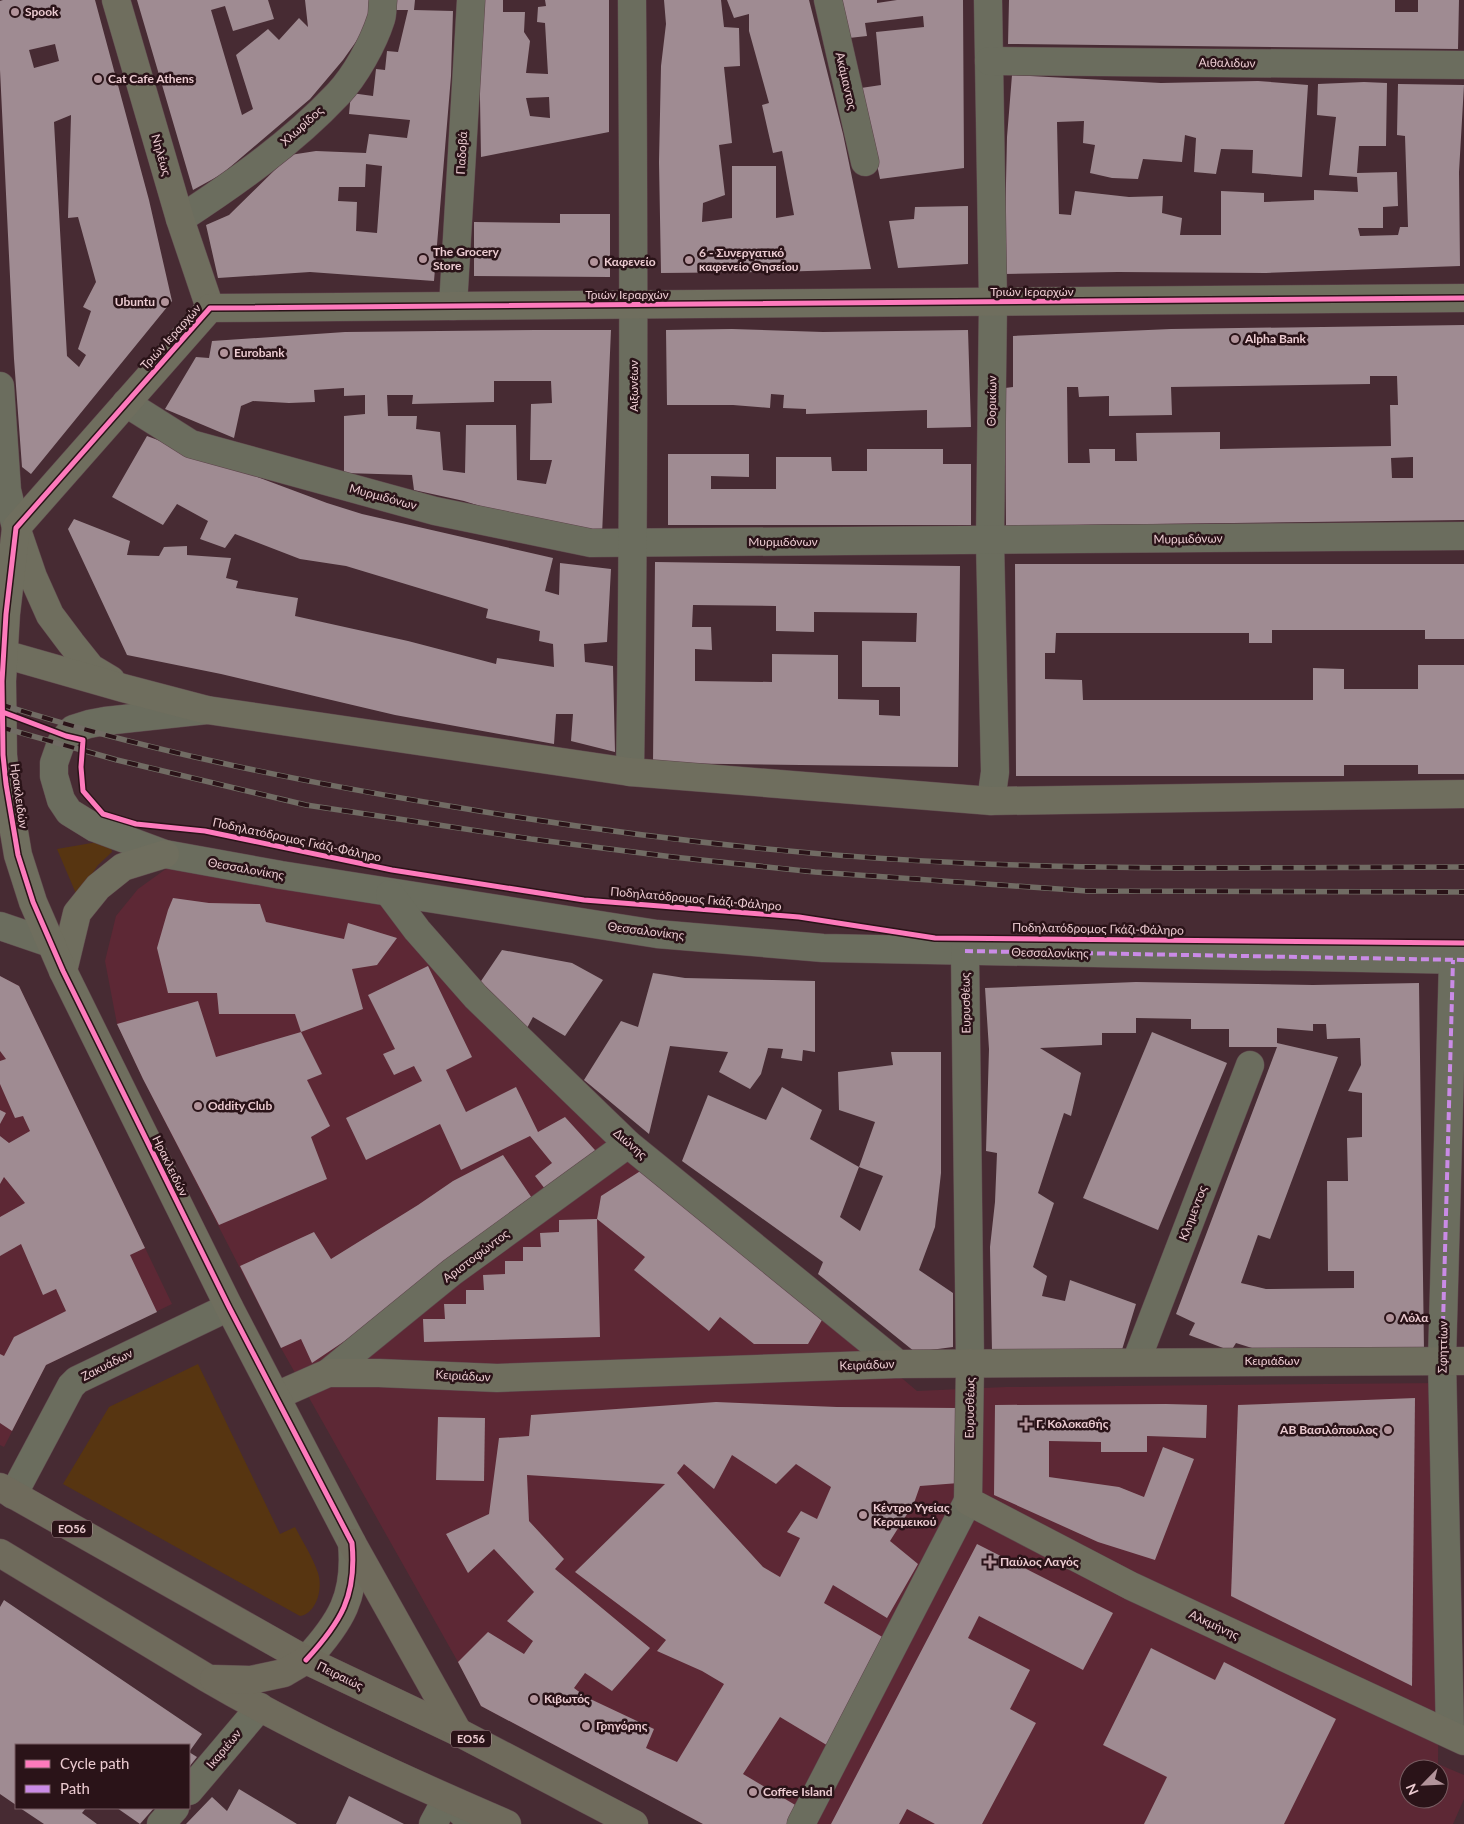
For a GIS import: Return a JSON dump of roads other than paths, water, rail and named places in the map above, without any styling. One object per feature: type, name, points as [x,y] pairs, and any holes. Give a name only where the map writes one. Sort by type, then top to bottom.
[{"type":"main road","name":"Πειραιώς","points":[[6,1491],[306,1660],[458,1732],[634,1824]]},
{"type":"main road","points":[[352,1543],[458,1732]]},
{"type":"main road","points":[[0,1553],[208,1678],[260,1707],[312,1734],[506,1824]]},
{"type":"main road","points":[[208,1678],[251,1680],[284,1673],[306,1660]]},
{"type":"street","name":"Νηλέως","points":[[116,0],[180,219],[210,308]]},
{"type":"street","name":"Χλωρίδος","points":[[180,219],[226,189],[285,142],[339,94],[363,59],[381,18],[383,0]]},
{"type":"street","name":"Παδοβά","points":[[453,306],[471,0]]},
{"type":"street","name":"Αιξωνέων","points":[[630,772],[634,542],[632,0]]},
{"type":"street","name":"Ακάμαντος","points":[[828,0],[865,162]]},
{"type":"street","name":"Θορικίων","points":[[988,0],[993,302],[990,541],[995,772],[991,801]]},
{"type":"street","name":"Αιθαλιδων","points":[[989,61],[1464,65]]},
{"type":"street","name":"Τριών Ιεραρχών","points":[[8,529],[126,404],[210,308],[1464,298]]},
{"type":"street","points":[[0,386],[8,529],[6,614],[2,653]]},
{"type":"street","name":"Μυρμιδόνων","points":[[126,404],[191,444],[388,499],[480,521],[591,543],[1464,536]]},
{"type":"street","points":[[8,529],[50,615],[70,643],[91,668],[124,688]]},
{"type":"street","name":"Θεσσαλονίκης","points":[[2,653],[207,710],[630,772],[991,801],[1464,794]]},
{"type":"street","name":"Ηρακλειδών","points":[[2,653],[3,755],[16,846],[33,902],[63,971],[229,1307],[352,1543],[353,1566],[351,1587],[341,1616],[306,1660]]},
{"type":"street","name":"Θεσσαλονίκης","points":[[207,710],[89,724],[73,730],[61,743],[54,763],[57,789],[61,800],[69,812],[95,828],[165,854],[390,894],[657,934],[823,948],[1458,960]]},
{"type":"street","points":[[63,971],[77,912],[98,887],[123,867],[165,854]]},
{"type":"street","name":"Διώνης","points":[[390,894],[417,930],[476,997],[628,1144],[898,1364]]},
{"type":"street","points":[[0,926],[50,944]]},
{"type":"street","name":"Ευρυσθέως","points":[[801,1824],[968,1501],[970,1363],[965,951]]},
{"type":"street","name":"Σφηττίων","points":[[1457,1737],[1453,1360],[1458,960]]},
{"type":"street","name":"Κλημεντος","points":[[1136,1362],[1250,1065]]},
{"type":"street","name":"Αριστοφώντος","points":[[328,1373],[452,1272],[628,1144]]},
{"type":"street","name":"Ζακυάδων","points":[[6,1491],[71,1386],[77,1380],[229,1307]]},
{"type":"street","name":"Κειριάδων","points":[[276,1396],[328,1373],[379,1372],[497,1378],[898,1364],[1453,1360]]},
{"type":"street","name":"Αλκμήνης","points":[[968,1501],[1131,1586],[1457,1737]]},
{"type":"street","name":"Ικαριέων","points":[[190,1790],[260,1707]]},
{"type":"street","points":[[433,1824],[447,1798],[474,1824]]},
{"type":"street","points":[[161,1824],[174,1809]]},
{"type":"railway","points":[[0,704],[111,736],[279,775],[513,816],[707,843],[901,860],[1090,867],[1464,867]]},
{"type":"railway","points":[[0,727],[117,760],[306,805],[531,839],[673,857],[815,872],[1087,891],[1464,892]]},
{"type":"place","name":"Spook","points":[[15,12]]},
{"type":"place","name":"Cat Cafe Athens","points":[[98,79]]},
{"type":"place","name":"The Grocery Store","points":[[423,259]]},
{"type":"place","name":"6 - Συνεργατικό καφενείο Θησείου","points":[[689,260]]},
{"type":"place","name":"Καφενείο","points":[[594,262]]},
{"type":"place","name":"Ubuntu","points":[[165,302]]},
{"type":"place","name":"Alpha Bank","points":[[1235,339]]},
{"type":"place","name":"Eurobank","points":[[224,353]]},
{"type":"place","name":"Oddity Club","points":[[198,1106]]},
{"type":"place","name":"Λόλα","points":[[1390,1318]]},
{"type":"place","name":"Γ. Κολοκαθής","points":[[1026,1424]]},
{"type":"place","name":"ΑΒ Βασιλόπουλος","points":[[1388,1430]]},
{"type":"place","name":"Κέντρο Υγείας Κεραμεικού","points":[[863,1515]]},
{"type":"place","name":"Παύλος Λαγός","points":[[990,1562]]},
{"type":"place","name":"Κιβωτός","points":[[534,1699]]},
{"type":"place","name":"Γρηγόρης","points":[[586,1726]]},
{"type":"place","name":"Coffee Island","points":[[753,1792]]}]
